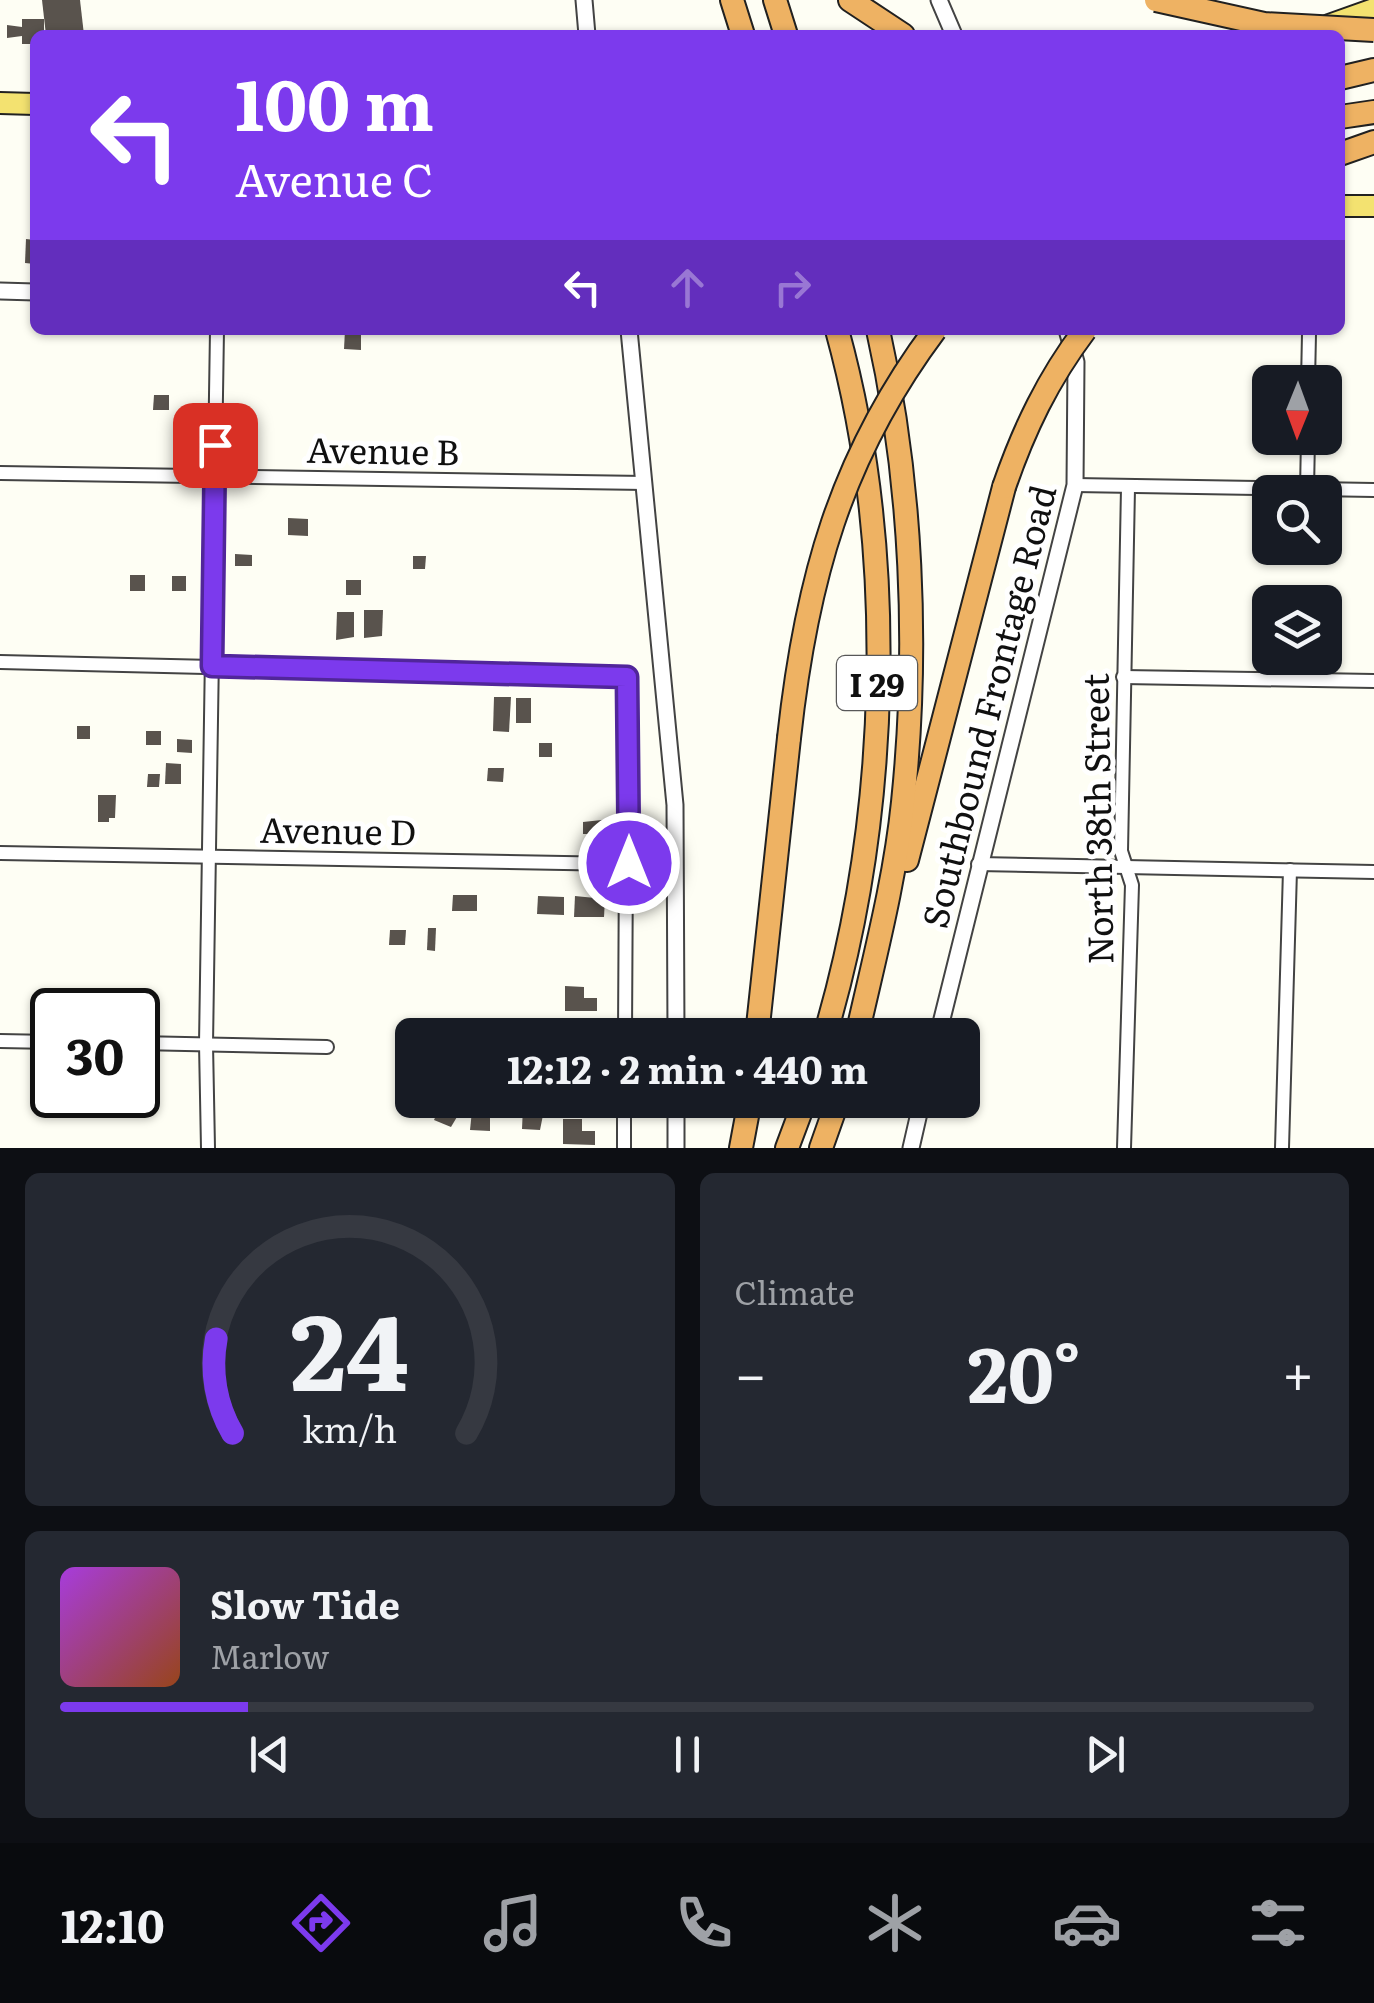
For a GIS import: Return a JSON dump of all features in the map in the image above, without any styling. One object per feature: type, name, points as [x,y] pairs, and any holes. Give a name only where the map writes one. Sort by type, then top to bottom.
[{"type":"highway","points":[[732,0],[742,30]]},
{"type":"highway","points":[[775,0],[784,30]]},
{"type":"highway","points":[[850,0],[895,30]]},
{"type":"highway","points":[[1156,0],[1264,24],[1374,30]]},
{"type":"highway","points":[[1345,77],[1374,70]]},
{"type":"highway","points":[[1345,116],[1374,112]]},
{"type":"highway","points":[[1345,152],[1374,142]]},
{"type":"highway","name":"I 29","points":[[828,1018],[858,886],[877,697],[868,481],[838,335]]},
{"type":"highway","name":"I 29","points":[[860,1018],[903,803],[908,695],[900,474],[879,335]]},
{"type":"highway","points":[[759,1018],[806,610],[826,534],[855,459],[896,382],[931,335]]},
{"type":"highway","points":[[874,958],[894,920],[1004,487],[1022,436],[1051,375],[1081,335]]},
{"type":"highway","points":[[741,1148],[747,1118]]},
{"type":"highway","points":[[787,1148],[798,1118]]},
{"type":"highway","points":[[822,1148],[832,1118]]},
{"type":"main road","points":[[1316,30],[1374,9]]},
{"type":"main road","points":[[0,104],[30,104]]},
{"type":"main road","points":[[1345,206],[1374,206]]},
{"type":"street","points":[[584,0],[587,30]]},
{"type":"street","points":[[939,0],[952,30]]},
{"type":"street","points":[[0,292],[30,292]]},
{"type":"street","points":[[208,1148],[208,857],[217,335]]},
{"type":"street","points":[[630,335],[675,805],[676,1018]]},
{"type":"street","name":"Southbound Frontage Road","points":[[942,1018],[1075,485],[1076,362],[1068,335]]},
{"type":"street","points":[[1308,365],[1309,335]]},
{"type":"street","name":"Avenue B","points":[[0,473],[645,483]]},
{"type":"street","points":[[1075,485],[1252,489]]},
{"type":"street","name":"North 38th Street","points":[[1124,1148],[1132,885],[1121,852],[1128,488]]},
{"type":"street","points":[[1342,490],[1374,490]]},
{"type":"street","points":[[0,662],[627,677],[625,1018]]},
{"type":"street","points":[[1123,678],[1374,680]]},
{"type":"street","name":"Avenue D","points":[[0,853],[676,865]]},
{"type":"street","points":[[978,864],[1374,872]]},
{"type":"street","points":[[1282,1148],[1290,870]]},
{"type":"street","points":[[0,1041],[30,1042]]},
{"type":"street","points":[[160,1043],[327,1047]]},
{"type":"street","points":[[624,1118],[624,1148]]},
{"type":"street","points":[[676,1118],[676,1148]]},
{"type":"street","points":[[911,1148],[918,1118]]},
{"type":"building","points":[[42,0],[80,0],[83,30],[45,30]]},
{"type":"building","points":[[22,19],[44,19],[44,30],[30,30],[30,44],[22,44],[22,36],[7,38],[7,25],[22,27]]},
{"type":"building","points":[[26,239],[30,239],[30,264],[25,263]]},
{"type":"building","points":[[345,335],[361,335],[361,350],[344,349]]},
{"type":"building","points":[[154,395],[169,395],[169,410],[153,410]]},
{"type":"building","points":[[288,518],[308,519],[308,536],[288,535]]},
{"type":"building","points":[[235,554],[252,555],[252,566],[235,566]]},
{"type":"building","points":[[413,556],[426,556],[425,569],[413,569]]},
{"type":"building","points":[[130,575],[145,575],[145,591],[130,591]]},
{"type":"building","points":[[172,576],[186,576],[186,591],[172,591]]},
{"type":"building","points":[[346,580],[361,580],[361,595],[346,595]]},
{"type":"building","points":[[364,610],[383,610],[382,636],[364,638]]},
{"type":"building","points":[[337,612],[354,612],[354,637],[336,640]]},
{"type":"building","points":[[494,697],[511,697],[509,732],[493,731]]},
{"type":"building","points":[[516,698],[531,698],[531,723],[516,723]]},
{"type":"building","points":[[77,726],[90,726],[90,739],[77,739]]},
{"type":"building","points":[[146,731],[161,731],[161,745],[146,745]]},
{"type":"building","points":[[177,739],[192,740],[192,753],[177,752]]},
{"type":"building","points":[[539,743],[552,743],[552,757],[539,757]]},
{"type":"building","points":[[166,763],[181,764],[181,784],[165,784]]},
{"type":"building","points":[[488,768],[504,768],[503,782],[487,781]]},
{"type":"building","points":[[148,774],[160,774],[159,787],[147,787]]},
{"type":"building","points":[[98,795],[116,795],[115,818],[109,818],[109,822],[98,822]]},
{"type":"building","points":[[611,819],[611,834],[583,834],[583,822]]},
{"type":"building","points":[[453,895],[477,895],[477,911],[452,911]]},
{"type":"building","points":[[538,896],[564,897],[564,915],[537,914]]},
{"type":"building","points":[[575,896],[605,899],[604,917],[574,917]]},
{"type":"building","points":[[428,928],[436,928],[435,951],[427,950]]},
{"type":"building","points":[[390,930],[406,930],[405,945],[389,945]]},
{"type":"building","points":[[565,986],[584,987],[584,998],[597,998],[597,1011],[565,1011]]},
{"type":"building","points":[[435,1118],[456,1118],[451,1127]]},
{"type":"building","points":[[471,1118],[490,1118],[490,1131],[470,1130]]},
{"type":"building","points":[[522,1118],[542,1118],[540,1130],[522,1129]]},
{"type":"building","points":[[563,1119],[582,1119],[582,1131],[595,1131],[595,1145],[563,1144]]},
{"type":"route","points":[[215,445],[212,666],[627,677],[629,863]]}]
